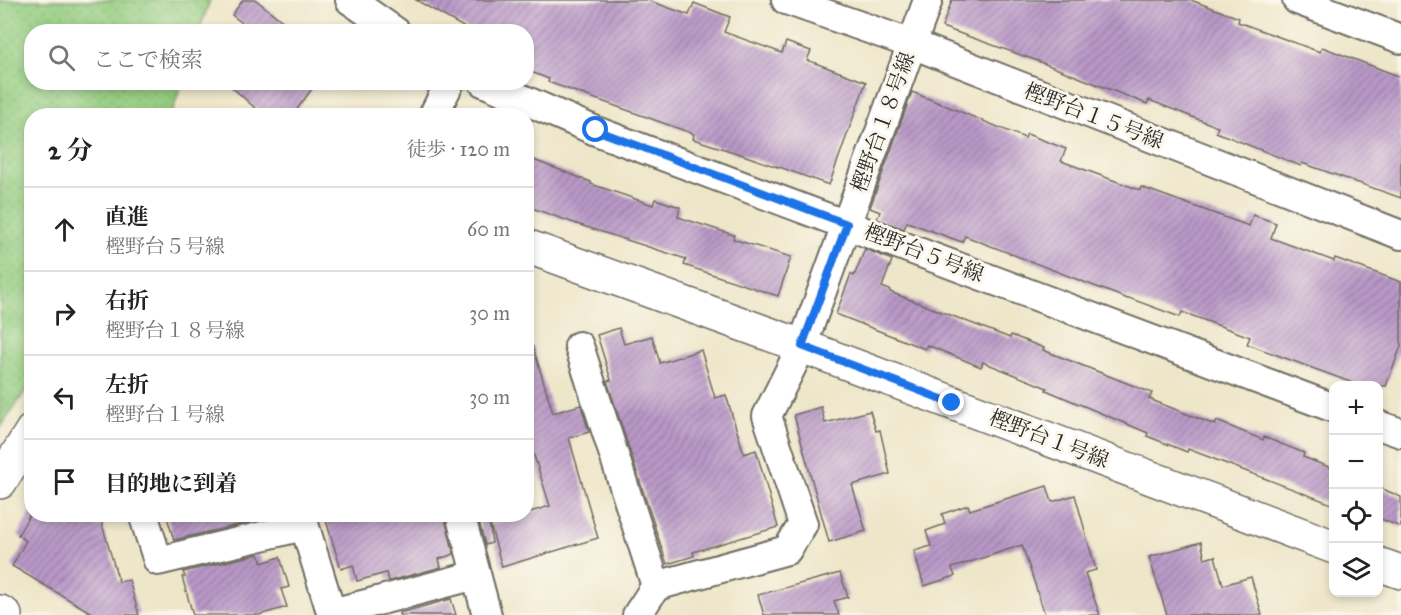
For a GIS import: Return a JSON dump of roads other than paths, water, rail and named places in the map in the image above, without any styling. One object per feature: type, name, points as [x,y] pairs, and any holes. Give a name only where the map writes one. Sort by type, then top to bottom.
[{"type":"street","points":[[350,0],[388,17]]},
{"type":"street","name":"樫野台１５号線","points":[[786,0],[912,44],[1401,235]]},
{"type":"street","name":"樫野台１８号線","points":[[656,586],[788,550],[803,524],[767,416],[802,346],[928,0]]},
{"type":"street","points":[[1297,0],[1401,39]]},
{"type":"street","points":[[437,108],[446,90]]},
{"type":"street","name":"樫野台５号線","points":[[502,90],[596,130],[1329,406]]},
{"type":"street","name":"樫野台１号線","points":[[534,249],[802,346],[1329,545]]},
{"type":"street","points":[[579,346],[656,586],[637,615]]},
{"type":"street","points":[[1383,427],[1401,433]]},
{"type":"street","points":[[0,482],[24,444]]},
{"type":"street","points":[[146,522],[158,561],[295,522]]},
{"type":"street","points":[[303,522],[332,614],[476,575]]},
{"type":"street","points":[[462,522],[487,615]]},
{"type":"street","points":[[1383,566],[1401,572]]},
{"type":"street","points":[[0,612],[5,615]]}]
